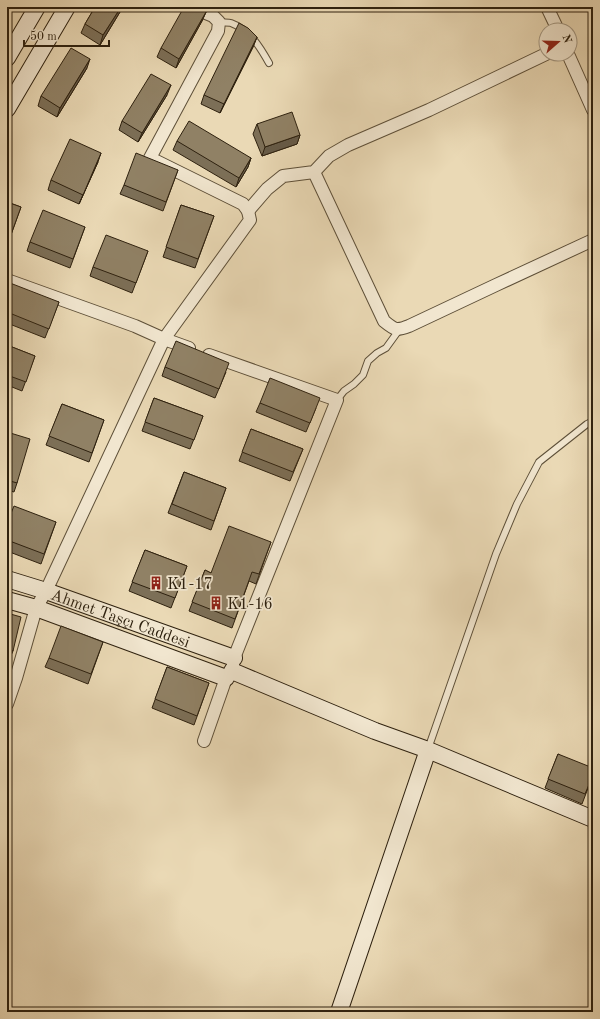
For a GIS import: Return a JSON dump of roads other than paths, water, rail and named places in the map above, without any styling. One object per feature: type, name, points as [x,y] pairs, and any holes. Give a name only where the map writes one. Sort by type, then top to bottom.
[{"type":"street","points":[[7,58],[37,7]]},
{"type":"street","points":[[7,109],[67,7]]},
{"type":"street","points":[[7,704],[12,677],[36,608],[46,590],[164,340],[250,220],[248,211],[243,204],[150,158],[218,31],[219,22],[213,16],[191,7]]},
{"type":"street","points":[[547,7],[554,22]]},
{"type":"street","points":[[248,211],[267,189],[283,176],[314,172],[329,156],[348,145],[429,110],[538,58]]},
{"type":"street","points":[[572,62],[593,110]]},
{"type":"street","points":[[314,172],[384,321],[393,328],[399,330],[593,240]]},
{"type":"street","points":[[7,280],[135,326],[164,340],[336,400],[204,741]]},
{"type":"street","name":"Ahmet Taşçı Caddesi","points":[[7,579],[46,590],[231,669]]},
{"type":"street","name":"Ahmet Taşçı Caddesi","points":[[7,600],[231,669]]},
{"type":"street","points":[[231,669],[375,731],[428,750],[593,819]]},
{"type":"street","points":[[339,1012],[428,750]]},
{"type":"lane","points":[[219,22],[230,23],[247,32],[259,44],[269,63]]},
{"type":"lane","points":[[336,400],[363,375],[368,361],[377,353],[386,348],[399,330]]},
{"type":"lane","points":[[428,750],[496,554],[518,504],[539,462],[593,420]]},
{"type":"place","name":"K1-17","points":[[156,583]]},
{"type":"place","name":"K1-16","points":[[216,603]]}]
